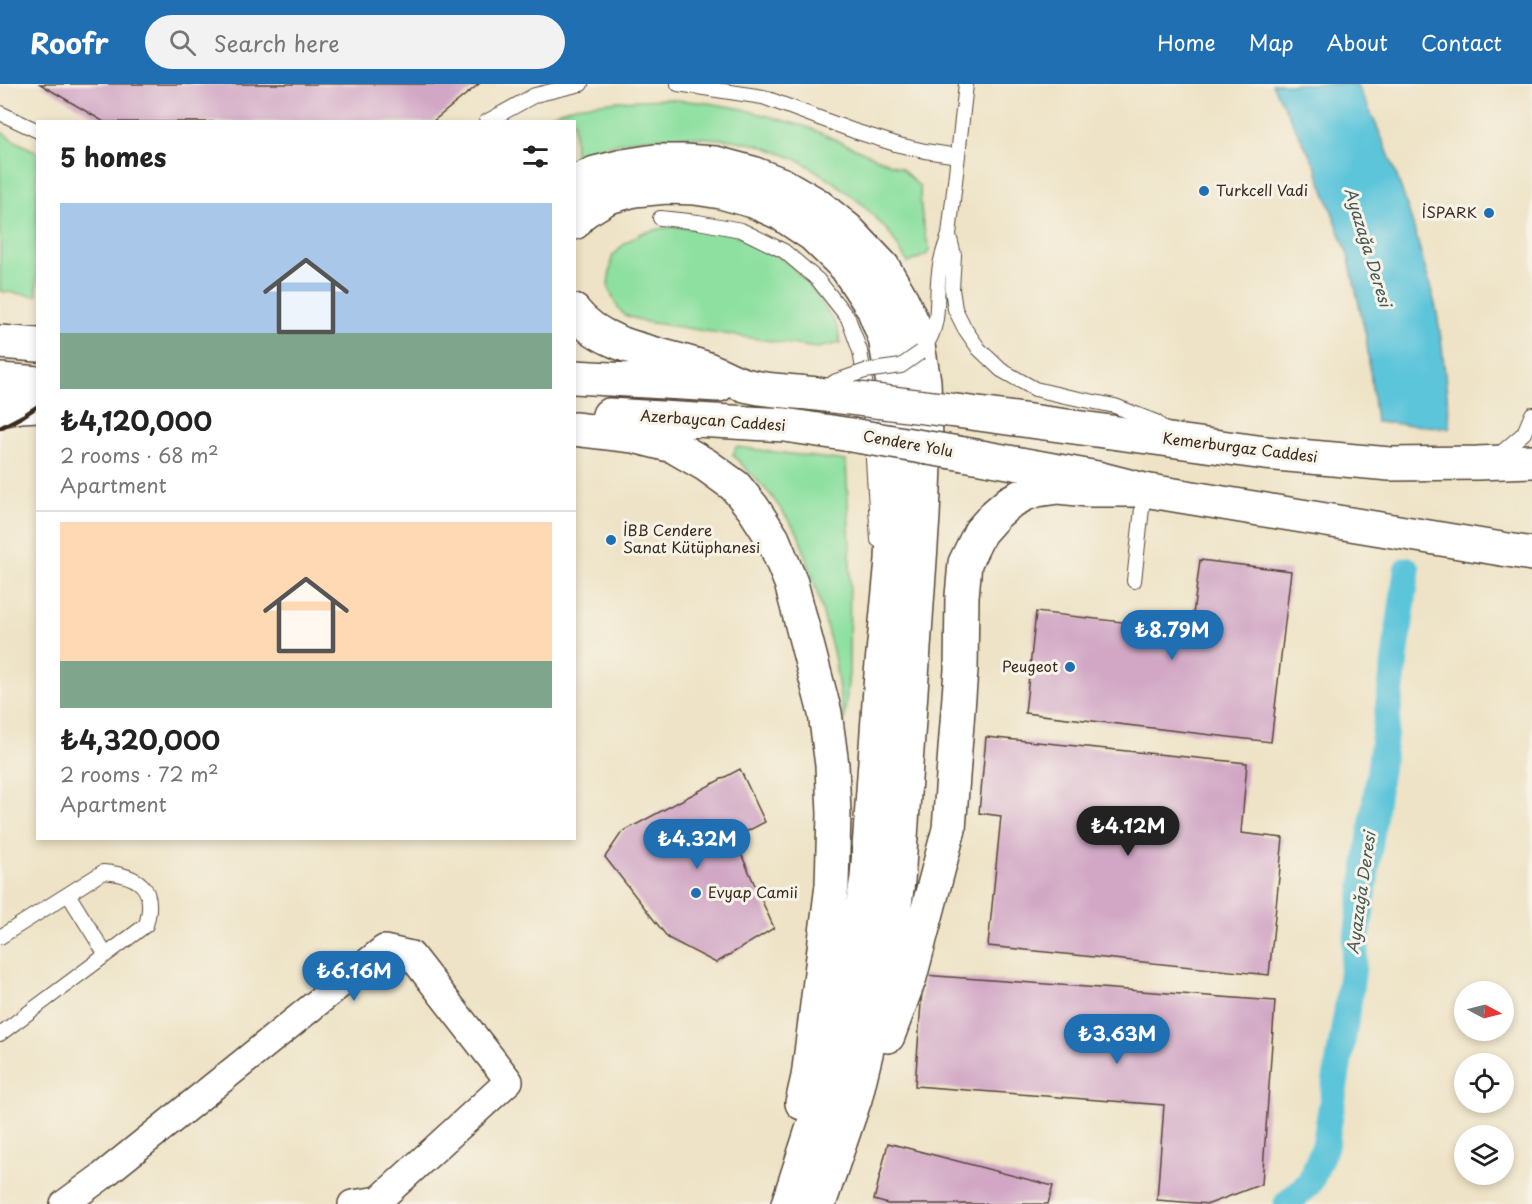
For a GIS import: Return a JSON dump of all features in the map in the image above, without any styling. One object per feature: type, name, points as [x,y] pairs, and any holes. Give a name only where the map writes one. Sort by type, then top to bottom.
[{"type":"main road","points":[[576,182],[595,173],[623,166],[655,161],[684,161],[734,168],[783,185],[816,204],[847,230],[883,267],[915,328],[924,381],[925,461],[898,881],[879,1000],[855,1099],[819,1204]]},
{"type":"main road","points":[[576,221],[583,212],[608,197],[634,190],[667,187],[704,189],[753,201],[780,213],[813,235],[846,267],[873,308],[885,338],[894,389],[896,482],[867,878],[849,992],[832,1065],[788,1204]]},
{"type":"main road","points":[[576,313],[604,336],[632,347],[705,368],[748,386]]},
{"type":"main road","points":[[0,342],[36,345]]},
{"type":"main road","points":[[576,377],[748,386]]},
{"type":"main road","points":[[0,380],[36,383]]},
{"type":"main road","name":"Kemerburgaz Caddesi","points":[[748,386],[949,410],[1265,453],[1390,464],[1477,464],[1532,461]]},
{"type":"main road","points":[[0,410],[36,405]]},
{"type":"main road","name":"Azerbaycan Caddesi","points":[[576,413],[784,425],[851,435]]},
{"type":"main road","points":[[576,429],[634,436],[673,446],[706,465],[735,486],[753,508],[773,539],[791,584],[811,656],[825,713],[832,765],[834,814],[832,885],[808,1077],[789,1158],[783,1204]]},
{"type":"main road","name":"Cendere Yolu","points":[[851,435],[1056,470],[1144,490]]},
{"type":"main road","points":[[855,1099],[888,1036],[910,977],[949,829],[961,670],[965,563],[980,532],[1010,502],[1037,490],[1058,488],[1144,490],[1532,554]]},
{"type":"street","points":[[64,1204],[101,1178],[384,949],[411,955],[509,1081],[379,1200],[352,1204]]},
{"type":"lane","points":[[490,120],[535,95],[581,84]]},
{"type":"lane","points":[[678,84],[762,96],[854,131],[899,145],[958,156]]},
{"type":"lane","points":[[818,394],[836,381],[865,371],[901,366],[921,352],[930,339],[936,321],[943,251],[949,235],[966,84]]},
{"type":"lane","points":[[0,113],[36,130]]},
{"type":"lane","points":[[660,218],[741,230],[784,251],[818,280],[848,318],[860,351],[870,411],[878,532],[881,674]]},
{"type":"lane","points":[[949,235],[954,255],[952,289],[955,309],[965,330],[979,349],[1001,370],[1035,389],[1115,406],[1156,422],[1180,442]]},
{"type":"lane","points":[[1477,464],[1502,452],[1524,433],[1532,414]]},
{"type":"lane","points":[[1134,581],[1144,490]]},
{"type":"lane","points":[[0,937],[103,872],[117,873],[132,878],[145,887],[150,898],[150,912],[146,926],[0,1034]]},
{"type":"lane","points":[[68,894],[106,955]]},
{"type":"green space","points":[[666,99],[743,109],[807,127],[902,169],[920,187],[922,219],[930,250],[926,255],[908,263],[889,232],[862,204],[801,161],[759,145],[684,136],[638,139],[603,147],[576,162],[576,120],[536,120],[575,106]]},
{"type":"green space","points":[[0,131],[36,152],[36,296],[0,291]]},
{"type":"green space","points":[[668,227],[712,228],[751,239],[790,265],[816,293],[838,328],[840,343],[817,348],[646,322],[624,315],[615,303],[608,285],[612,257],[625,243],[642,233]]},
{"type":"green space","points":[[736,447],[846,461],[850,549],[849,672],[844,725],[834,655],[798,533],[770,494],[733,455]]},
{"type":"water","points":[[1272,84],[1356,84],[1387,150],[1418,241],[1436,309],[1445,368],[1450,428],[1376,422],[1366,336],[1348,255],[1315,165]]},
{"type":"building","points":[[40,84],[479,84],[434,120],[101,120]]},
{"type":"building","points":[[1200,560],[1291,571],[1271,742],[1025,713],[1036,612],[1191,630]]},
{"type":"building","points":[[986,737],[1247,763],[1241,833],[1283,838],[1269,975],[988,946],[1001,816],[979,813]]},
{"type":"building","name":"Evyap Camii","points":[[740,769],[765,822],[734,838],[774,928],[716,963],[668,938],[605,857],[622,832]]},
{"type":"building","points":[[923,975],[1275,1001],[1262,1184],[1209,1204],[1157,1200],[1164,1105],[915,1086]]},
{"type":"building","points":[[888,1143],[1053,1186],[1048,1204],[888,1204],[874,1200]]},
{"type":"waterway","name":"Ayazağa Deresi","points":[[1287,1204],[1310,1182],[1325,1146],[1347,1011],[1407,570]]},
{"type":"railway","points":[[0,428],[36,407]]},
{"type":"place","name":"Turkcell Vadi","points":[[1204,191]]},
{"type":"place","name":"İSPARK","points":[[1489,213]]},
{"type":"place","name":"İBB Cendere Sanat Kütüphanesi","points":[[611,540]]},
{"type":"place","name":"Peugeot","points":[[1070,667]]},
{"type":"place","name":"Evyap Camii","points":[[696,893]]}]
